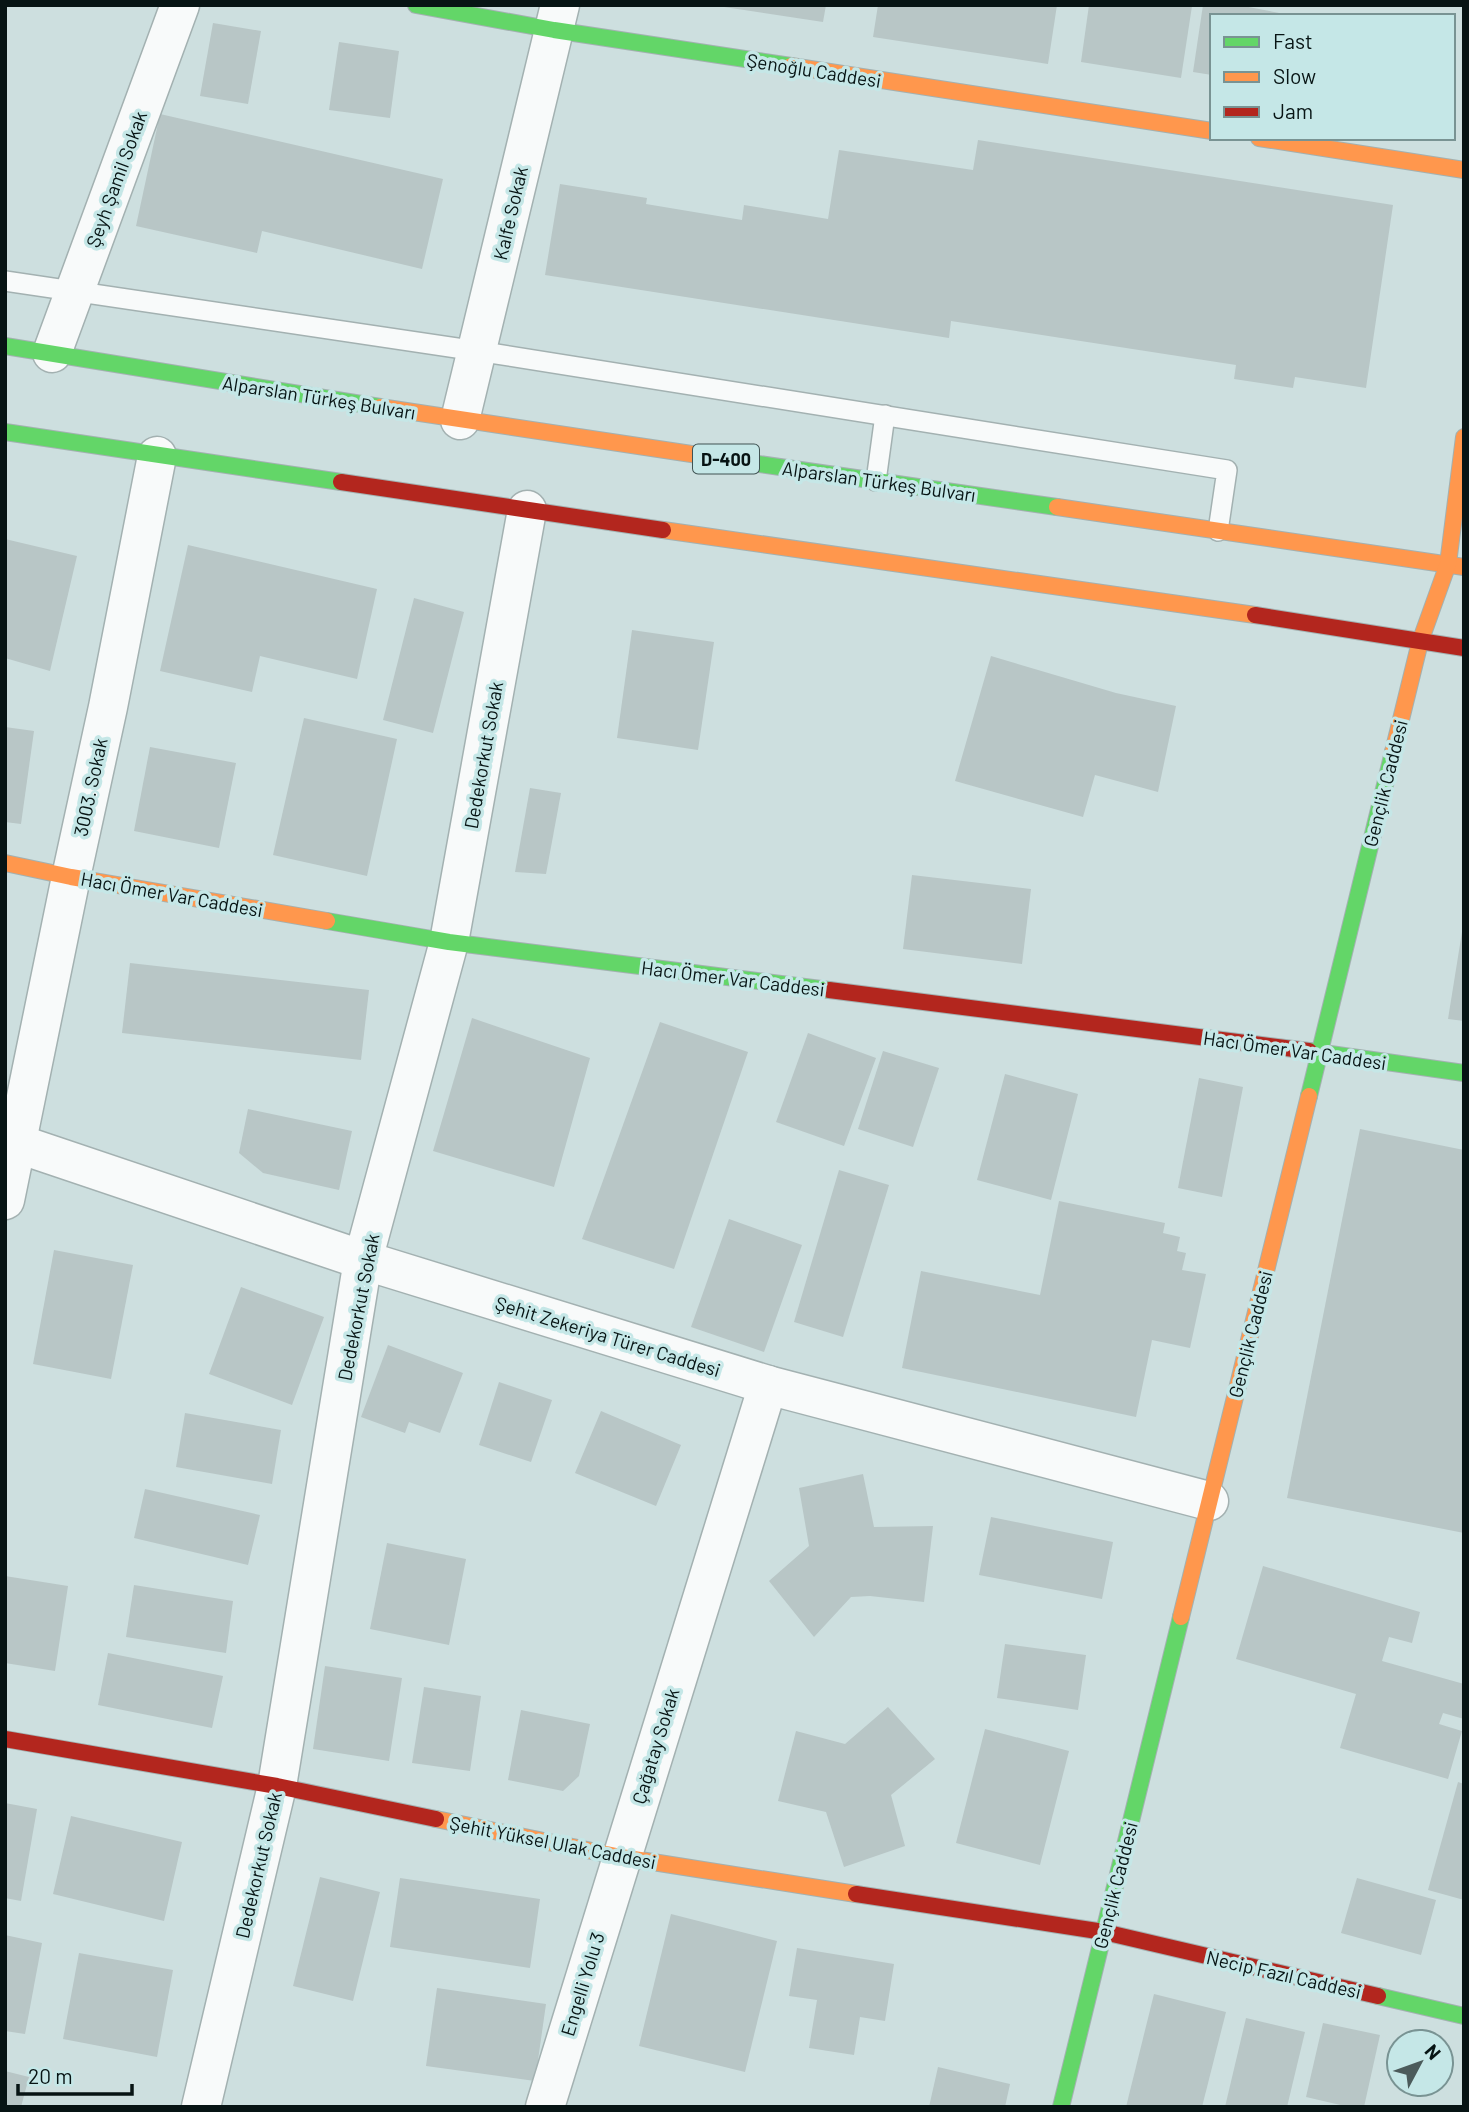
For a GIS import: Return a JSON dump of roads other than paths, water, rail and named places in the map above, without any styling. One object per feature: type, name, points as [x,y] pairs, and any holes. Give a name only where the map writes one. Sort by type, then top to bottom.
[{"type":"main road","name":"Şenoğlu Caddesi","points":[[416,5],[557,18],[1210,131]]},
{"type":"main road","points":[[1272,140],[1464,170]]},
{"type":"main road","name":"Alparslan Türkeş Bulvarı","points":[[5,346],[460,420],[1456,565]]},
{"type":"main road","points":[[5,432],[1312,623],[1464,648]]},
{"type":"main road","name":"Gençlik Caddesi","points":[[1061,2107],[1420,642],[1456,565],[1464,437]]},
{"type":"main road","name":"Hacı Ömer Var Caddesi","points":[[5,863],[71,877],[449,942],[1319,1052],[1464,1073]]},
{"type":"main road","name":"Şehit Yüksel Ulak Caddesi","points":[[5,1739],[277,1786],[620,1859],[1104,1932]]},
{"type":"main road","name":"Necip Fazıl Caddesi","points":[[1104,1932],[1464,2016]]},
{"type":"street","name":"Şeyh Şamil Sokak","points":[[52,353],[180,5]]},
{"type":"street","name":"Kalfe Sokak","points":[[460,420],[557,18]]},
{"type":"street","name":"3003. Sokak","points":[[5,1200],[158,456]]},
{"type":"street","name":"Dedekorkut Sokak","points":[[201,2107],[277,1786],[363,1260],[449,942],[527,510]]},
{"type":"street","name":"Şehit Zekeriya Türer Caddesi","points":[[16,1143],[363,1260],[768,1385],[1209,1501]]},
{"type":"street","name":"Çağatay Sokak","points":[[620,1859],[768,1385]]},
{"type":"street","name":"Engelli Yolu 3","points":[[545,2107],[620,1859]]},
{"type":"lane","points":[[5,281],[477,351],[1227,470],[1218,531]]},
{"type":"lane","points":[[876,481],[885,415]]}]
